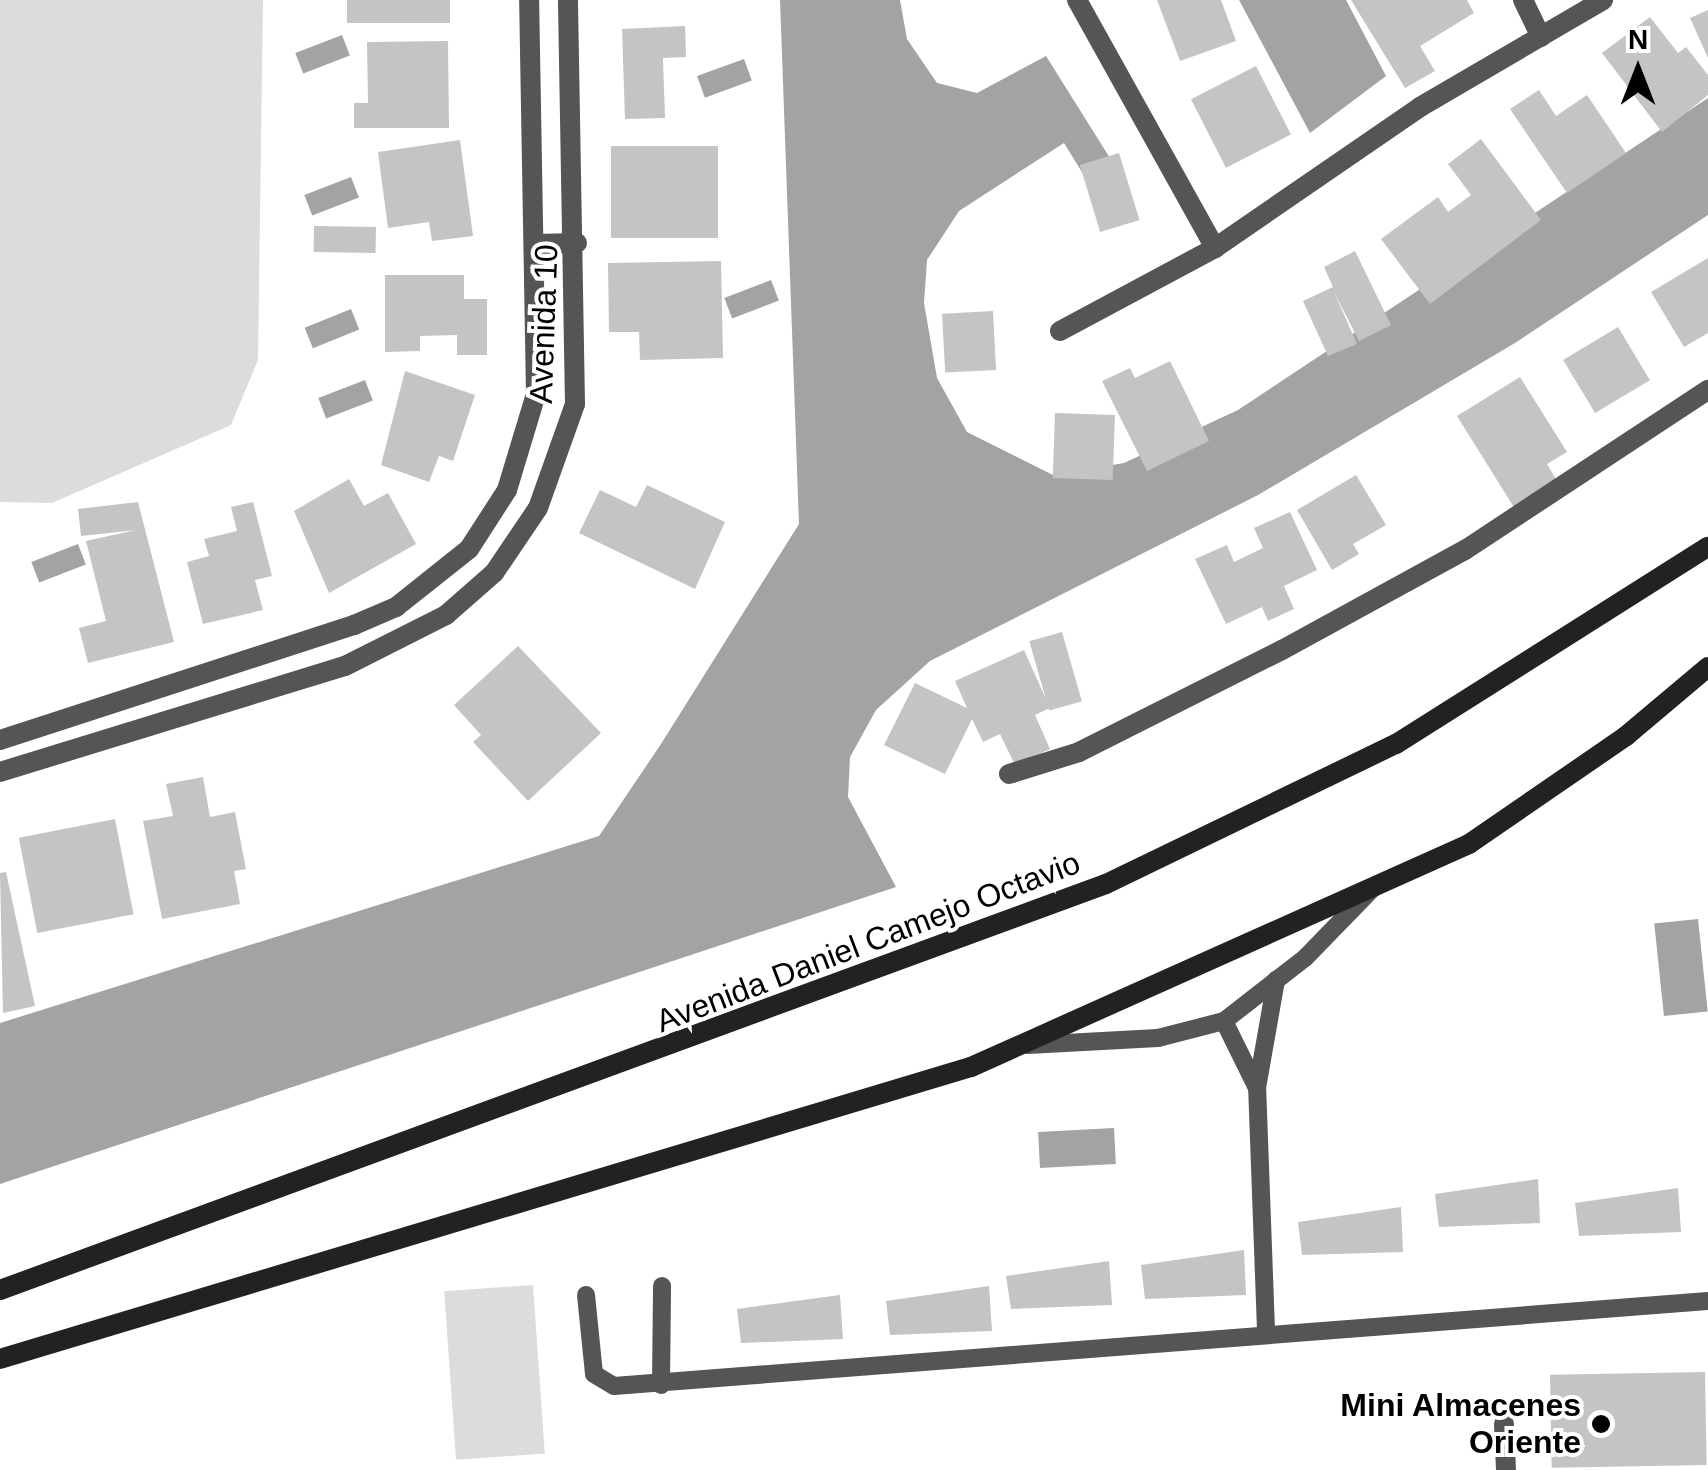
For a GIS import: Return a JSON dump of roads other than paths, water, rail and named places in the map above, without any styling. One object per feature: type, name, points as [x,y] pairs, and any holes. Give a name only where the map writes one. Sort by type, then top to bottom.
[{"type":"main road","name":"Avenida Daniel Camejo Octavio","points":[[0,1290],[1106,884],[1396,744],[1708,547]]},
{"type":"main road","points":[[0,1359],[729,1142],[1023,1045],[1469,844],[1626,736],[1708,667]]},
{"type":"street","name":"Avenida 10","points":[[0,740],[212,673],[396,606],[469,548],[526,444],[536,394],[529,0]]},
{"type":"street","name":"Avenida 10","points":[[0,772],[222,704],[399,643],[494,574],[538,508],[563,452],[580,342],[568,0]]},
{"type":"street","points":[[1078,0],[1215,248]]},
{"type":"street","points":[[1523,0],[1541,38]]},
{"type":"street","points":[[1060,331],[1215,248],[1420,107],[1602,0]]},
{"type":"street","points":[[536,244],[578,243]]},
{"type":"street","points":[[1008,774],[1079,752],[1282,650],[1465,550],[1708,390]]},
{"type":"street","points":[[212,673],[222,704]]},
{"type":"street","points":[[1504,1424],[1506,1470]]},
{"type":"lane","points":[[1023,1045],[1158,1038],[1224,1022],[1276,980],[1373,888]]},
{"type":"lane","points":[[1266,1330],[1258,1088],[1276,980]]},
{"type":"lane","points":[[1224,1022],[1258,1088]]},
{"type":"lane","points":[[661,1385],[662,1286]]},
{"type":"lane","points":[[586,1294],[594,1374],[614,1386],[1090,1355],[1266,1330],[1708,1300]]},
{"type":"place","name":"Mini Almacenes Oriente","points":[[1601,1424]]}]
